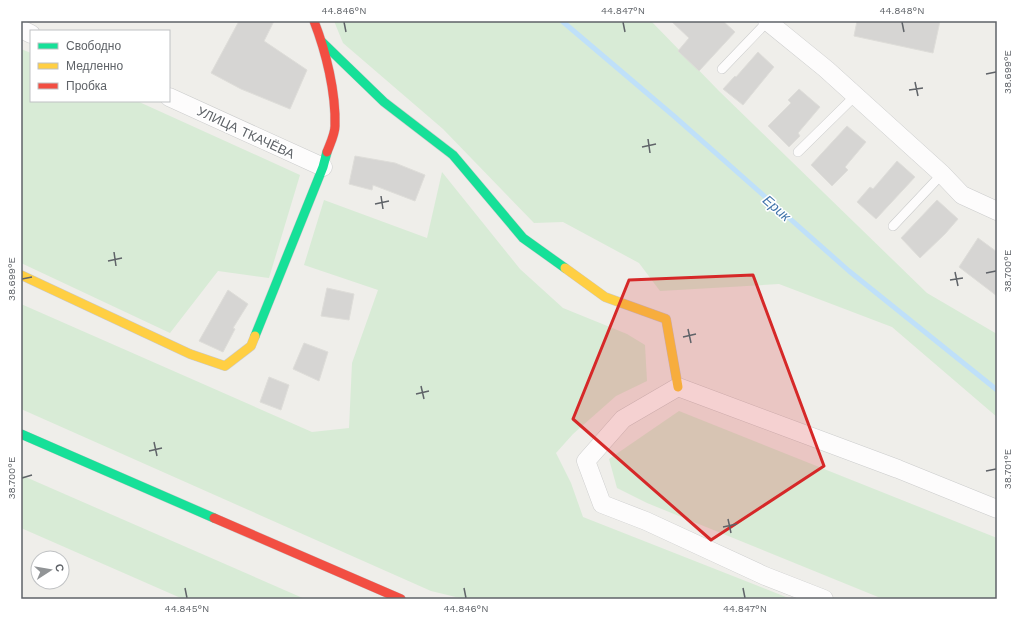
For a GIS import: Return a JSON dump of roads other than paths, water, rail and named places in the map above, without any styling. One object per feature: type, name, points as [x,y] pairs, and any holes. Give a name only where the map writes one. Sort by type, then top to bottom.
[{"type":"main road","points":[[21,275],[190,354],[225,366],[251,346],[323,167],[336,127],[332,86],[322,42],[314,21]]},
{"type":"main road","points":[[322,42],[384,102],[453,155],[524,238],[605,297],[666,319],[678,387]]},
{"type":"main road","points":[[21,434],[401,599]]},
{"type":"street","points":[[767,21],[826,69],[942,174],[962,195],[996,206]]},
{"type":"street","points":[[21,29],[30,34]]},
{"type":"street","name":"УЛИЦА ТКАЧЁВА","points":[[170,97],[323,167]]},
{"type":"street","points":[[824,599],[765,576],[646,521],[602,504],[586,460],[623,419],[678,387],[898,469],[997,509]]},
{"type":"lane","points":[[722,69],[767,21]]},
{"type":"lane","points":[[798,152],[855,96]]},
{"type":"lane","points":[[893,226],[942,174]]},
{"type":"waterway","name":"Ерик","points":[[562,21],[675,117],[849,271],[997,390]]}]
